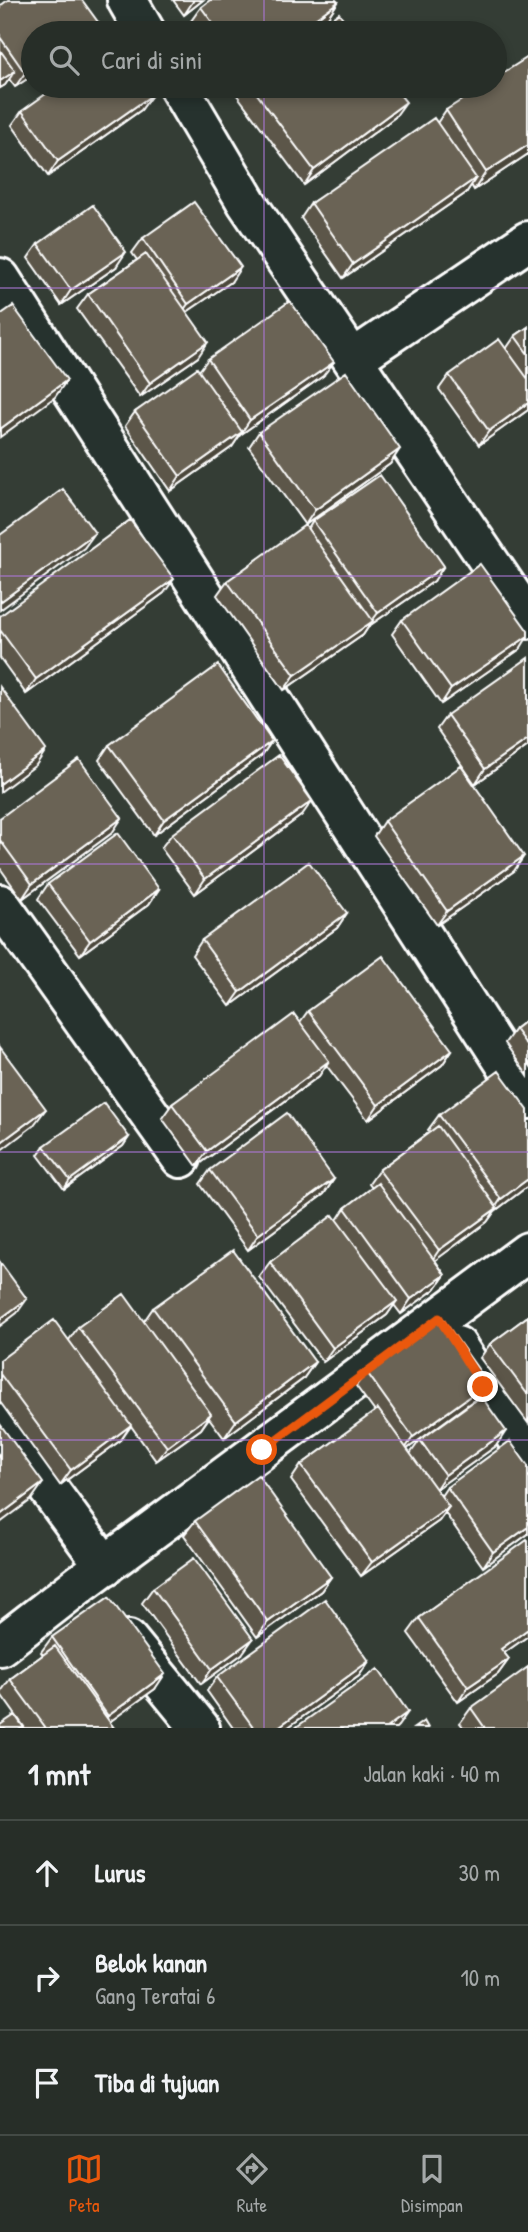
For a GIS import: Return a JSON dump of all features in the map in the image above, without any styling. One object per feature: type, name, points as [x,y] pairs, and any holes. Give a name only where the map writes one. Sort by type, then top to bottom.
[{"type":"street","points":[[127,0],[139,21]]},
{"type":"street","points":[[185,98],[247,203],[528,619]]},
{"type":"street","points":[[353,359],[528,241]]},
{"type":"street","points":[[0,278],[528,1099]]},
{"type":"street","points":[[0,904],[181,1158]]},
{"type":"street","points":[[0,1646],[528,1252]]},
{"type":"street","points":[[439,1318],[528,1456]]},
{"type":"street","points":[[0,1423],[93,1575],[200,1728]]},
{"type":"building","points":[[8,0],[82,0],[97,21],[21,21],[21,67],[0,37],[0,6]]},
{"type":"building","points":[[210,0],[338,2],[312,21],[211,21],[201,7]]},
{"type":"building","points":[[339,13],[345,21],[328,21]]},
{"type":"building","points":[[0,50],[15,71],[0,81]]},
{"type":"building","points":[[528,57],[528,145],[486,172],[446,110],[465,98],[507,98],[507,70]]},
{"type":"building","points":[[40,98],[148,98],[58,161],[22,111]]},
{"type":"building","points":[[260,98],[403,98],[406,102],[314,170]]},
{"type":"building","points":[[434,118],[476,178],[353,264],[311,203]]},
{"type":"building","points":[[194,202],[241,267],[188,304],[143,238]]},
{"type":"building","points":[[93,205],[126,252],[71,290],[38,244]]},
{"type":"building","points":[[146,254],[208,342],[150,383],[88,294]]},
{"type":"building","points":[[290,301],[334,362],[250,420],[208,359]]},
{"type":"building","points":[[13,306],[67,380],[0,429],[0,315]]},
{"type":"building","points":[[528,327],[528,354],[515,336]]},
{"type":"building","points":[[499,339],[528,379],[528,403],[489,431],[449,375]]},
{"type":"building","points":[[197,368],[242,432],[180,476],[135,412]]},
{"type":"building","points":[[346,372],[400,449],[315,510],[259,432]]},
{"type":"building","points":[[380,475],[444,566],[378,613],[313,521]]},
{"type":"building","points":[[63,489],[95,533],[0,602],[0,535]]},
{"type":"building","points":[[130,520],[174,579],[36,679],[0,630],[0,616]]},
{"type":"building","points":[[305,525],[373,621],[295,675],[227,581]]},
{"type":"building","points":[[480,564],[528,631],[528,636],[451,689],[402,620]]},
{"type":"building","points":[[528,658],[528,739],[485,769],[447,715]]},
{"type":"building","points":[[218,665],[272,741],[164,820],[109,745]]},
{"type":"building","points":[[0,687],[46,750],[0,784]]},
{"type":"building","points":[[279,755],[312,801],[205,879],[172,834]]},
{"type":"building","points":[[79,759],[122,818],[32,884],[0,840],[0,818]]},
{"type":"building","points":[[461,766],[524,856],[447,911],[384,821]]},
{"type":"building","points":[[118,833],[159,889],[90,941],[48,884]]},
{"type":"building","points":[[309,862],[347,913],[240,992],[202,940]]},
{"type":"building","points":[[383,956],[452,1050],[378,1105],[308,1011]]},
{"type":"building","points":[[294,1014],[329,1061],[207,1151],[172,1104]]},
{"type":"building","points":[[528,1019],[528,1047],[515,1029]]},
{"type":"building","points":[[0,1047],[46,1109],[0,1143]]},
{"type":"building","points":[[499,1071],[528,1110],[528,1179],[501,1199],[439,1115]]},
{"type":"building","points":[[104,1103],[129,1137],[70,1180],[44,1146]]},
{"type":"building","points":[[287,1113],[334,1179],[258,1235],[210,1170]]},
{"type":"building","points":[[438,1126],[497,1208],[439,1250],[379,1170]]},
{"type":"building","points":[[378,1183],[445,1275],[411,1299],[345,1208]]},
{"type":"building","points":[[333,1215],[397,1301],[333,1348],[270,1262]]},
{"type":"building","points":[[233,1250],[315,1362],[236,1421],[153,1308]]},
{"type":"building","points":[[0,1262],[27,1299],[0,1319]]},
{"type":"building","points":[[124,1294],[211,1414],[167,1447],[78,1327]]},
{"type":"building","points":[[528,1316],[528,1395],[490,1344]]},
{"type":"building","points":[[441,1317],[488,1383],[413,1437],[366,1371]]},
{"type":"building","points":[[54,1320],[131,1425],[71,1470],[0,1374],[0,1360]]},
{"type":"building","points":[[481,1396],[506,1431],[445,1475],[420,1440]]},
{"type":"building","points":[[378,1409],[449,1507],[372,1562],[301,1465]]},
{"type":"building","points":[[0,1424],[43,1483],[0,1515]]},
{"type":"building","points":[[510,1441],[528,1466],[528,1527],[493,1552],[447,1487]]},
{"type":"building","points":[[258,1475],[331,1577],[268,1622],[195,1521]]},
{"type":"building","points":[[527,1540],[528,1629],[501,1649],[509,1659],[468,1687],[419,1618]]},
{"type":"building","points":[[194,1558],[253,1639],[212,1669],[153,1588]]},
{"type":"building","points":[[109,1597],[165,1674],[108,1716],[52,1637]]},
{"type":"building","points":[[325,1599],[369,1661],[277,1728],[254,1728],[217,1677]]},
{"type":"building","points":[[55,1646],[114,1728],[46,1728],[10,1679]]},
{"type":"building","points":[[528,1667],[528,1728],[485,1728],[471,1708]]},
{"type":"building","points":[[378,1669],[408,1712],[386,1728],[295,1728]]},
{"type":"building","points":[[15,1715],[24,1728],[0,1728],[0,1725]]},
{"type":"building","points":[[424,1721],[428,1728],[414,1728]]},
{"type":"route","points":[[262,1450],[439,1318],[483,1387]]}]
